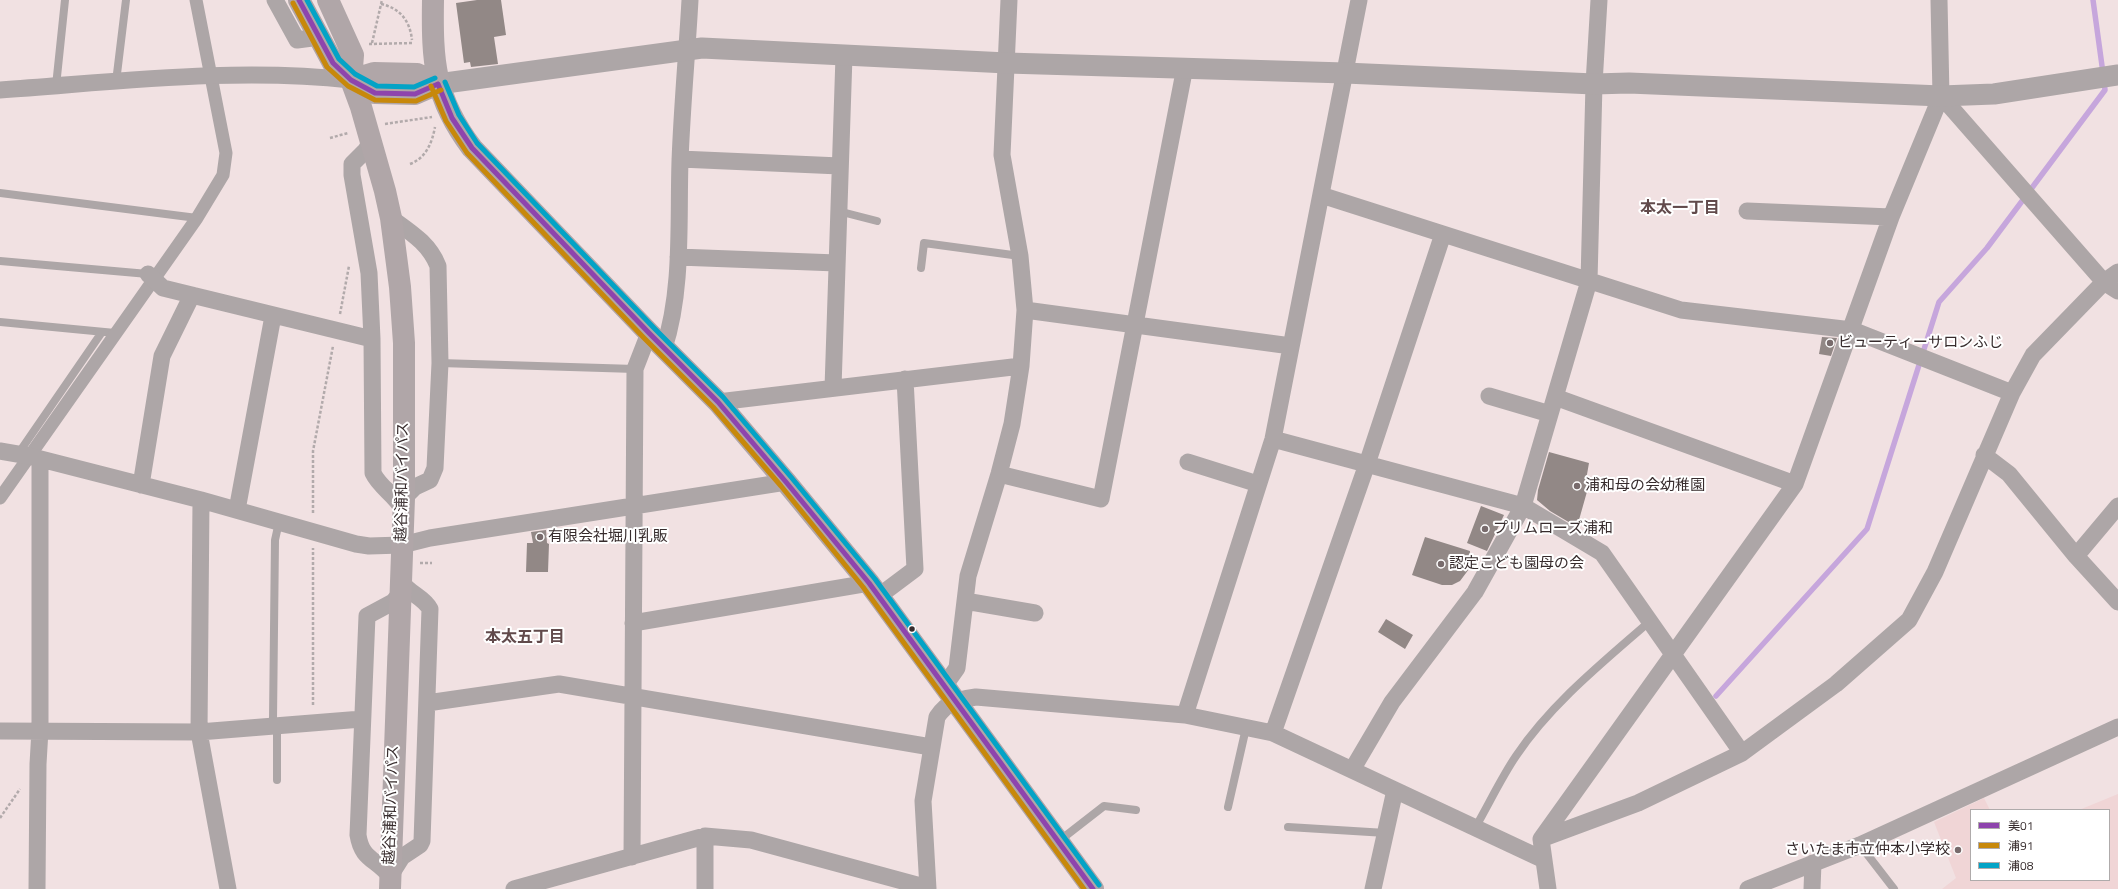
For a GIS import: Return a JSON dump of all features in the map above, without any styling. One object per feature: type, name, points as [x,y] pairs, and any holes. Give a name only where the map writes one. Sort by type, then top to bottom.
[{"type":"highway","points":[[299,0],[333,63],[352,80],[375,93],[416,94],[438,84]]},
{"type":"highway","name":"越谷浦和バイパス","points":[[328,0],[353,55],[352,80],[375,133],[391,218],[400,287],[404,343],[404,504],[390,882]]},
{"type":"highway","points":[[433,0],[432,29],[438,84],[445,106],[457,128],[472,148],[648,333],[718,402],[786,482],[874,590],[1093,889]]},
{"type":"street","points":[[0,498],[115,333],[151,277],[197,218],[223,175],[226,153],[196,0]]},
{"type":"street","points":[[275,0],[297,40],[320,37]]},
{"type":"street","points":[[664,348],[670,329],[678,257],[680,160],[690,0]]},
{"type":"street","points":[[514,889],[547,884],[705,836],[751,840],[928,889],[923,800],[931,747],[937,717],[950,693],[957,668],[968,576],[999,474],[1012,424],[1021,366],[1026,310],[1020,256],[1002,155],[1009,0]]},
{"type":"street","points":[[1184,715],[1273,438],[1346,73],[1359,0]]},
{"type":"street","points":[[1352,770],[1392,702],[1475,592],[1523,506],[1589,281],[1594,84],[1599,0]]},
{"type":"street","points":[[1548,889],[1542,859],[1541,839],[1795,484],[1852,330],[1891,217],[1941,96],[1940,0]]},
{"type":"street","points":[[438,84],[702,48],[1007,63],[1185,67],[1594,84],[1629,83],[1941,96],[1994,94],[2118,76]]},
{"type":"street","points":[[833,388],[844,56]]},
{"type":"street","points":[[999,474],[1101,499],[1185,67]]},
{"type":"street","points":[[0,90],[212,76],[304,75],[352,80]]},
{"type":"street","points":[[1941,96],[2104,282],[2118,291]]},
{"type":"street","points":[[375,133],[366,150],[352,164],[352,175],[369,272],[372,340],[373,473],[376,480],[404,504],[415,487],[430,480],[434,474],[440,363],[438,266],[434,255],[426,244],[391,218]]},
{"type":"street","points":[[680,160],[840,166]]},
{"type":"street","points":[[1321,195],[1681,310],[1852,330],[2012,393]]},
{"type":"street","points":[[1747,211],[1891,217]]},
{"type":"street","points":[[1273,733],[1367,464],[1443,234]]},
{"type":"street","points":[[678,257],[837,263]]},
{"type":"street","points":[[1541,839],[1638,803],[1742,753],[1836,684],[1909,620],[1935,572],[1984,455],[2012,393],[2033,354],[2104,282],[2118,272]]},
{"type":"street","points":[[151,277],[163,288],[372,340]]},
{"type":"street","points":[[141,485],[162,356],[192,295]]},
{"type":"street","points":[[1026,310],[1292,346]]},
{"type":"street","points":[[237,510],[273,316]]},
{"type":"street","points":[[632,857],[635,369],[648,333]]},
{"type":"street","points":[[718,402],[1021,366]]},
{"type":"street","points":[[633,623],[874,590],[915,569],[905,379]]},
{"type":"street","points":[[1489,396],[1550,414]]},
{"type":"street","points":[[1555,398],[1795,484]]},
{"type":"street","points":[[1273,438],[1523,506],[1602,553],[1742,753]]},
{"type":"street","points":[[0,451],[29,456],[201,500],[362,545],[402,546],[430,538],[786,482]]},
{"type":"street","points":[[1984,455],[2009,474],[2076,556],[2118,602]]},
{"type":"street","points":[[29,456],[40,730],[38,764],[37,889]]},
{"type":"street","points":[[1188,462],[1258,484]]},
{"type":"street","points":[[201,500],[199,732],[228,889]]},
{"type":"street","points":[[2076,556],[2118,506]]},
{"type":"street","points":[[400,587],[427,603],[430,610],[427,703],[422,841],[420,845],[402,857],[390,882],[383,868],[366,855],[360,847],[358,835],[367,616],[393,602],[400,587]]},
{"type":"street","points":[[965,601],[1035,614]]},
{"type":"street","points":[[427,703],[559,684],[931,747]]},
{"type":"street","points":[[950,693],[976,697],[1184,715],[1273,733],[1542,859]]},
{"type":"street","points":[[0,731],[40,730],[199,732],[362,719]]},
{"type":"street","points":[[1748,889],[1860,845],[2118,727]]},
{"type":"street","points":[[1373,889],[1395,790]]},
{"type":"street","points":[[705,836],[705,889]]},
{"type":"street","points":[[1812,889],[1813,863]]},
{"type":"lane","points":[[56,86],[65,0]]},
{"type":"lane","points":[[116,82],[126,0]]},
{"type":"lane","points":[[0,193],[197,218]]},
{"type":"lane","points":[[838,211],[877,221]]},
{"type":"lane","points":[[921,268],[924,243],[1020,256]]},
{"type":"lane","points":[[0,261],[151,277]]},
{"type":"lane","points":[[0,322],[115,333]]},
{"type":"lane","points":[[29,456],[102,332]]},
{"type":"lane","points":[[440,363],[635,369]]},
{"type":"lane","points":[[277,780],[277,726],[273,719],[275,540],[279,522]]},
{"type":"lane","points":[[1475,828],[1516,756],[1545,719],[1592,672],[1649,622]]},
{"type":"lane","points":[[1228,807],[1246,728]]},
{"type":"lane","points":[[1058,841],[1104,806],[1136,810]]},
{"type":"lane","points":[[1288,828],[1386,834]]},
{"type":"lane","points":[[1860,845],[1894,889]]},
{"type":"path","points":[[372,43],[382,0]]},
{"type":"path","points":[[381,4],[392,7],[408,22],[412,43]]},
{"type":"path","points":[[365,46],[372,43],[418,44]]},
{"type":"path","points":[[375,133],[435,117],[433,136],[428,149],[418,160],[410,164]]},
{"type":"path","points":[[330,138],[352,131]]},
{"type":"path","points":[[326,722],[326,717],[312,717],[313,450],[350,264]]},
{"type":"shaded area","name":"さいたま市立仲本小学校","points":[[2118,794],[2118,889],[1942,889],[1956,878],[1934,822],[1984,798],[1990,809],[1970,809],[1970,881],[2110,881],[2110,809],[2081,809]]},
{"type":"building","points":[[477,0],[501,0],[506,35],[494,37],[498,64],[471,67],[470,62],[464,63],[456,3]]},
{"type":"building","points":[[1822,337],[1837,338],[1831,356],[1819,354]]},
{"type":"building","points":[[1549,452],[1589,463],[1586,480],[1590,481],[1577,527],[1550,511],[1537,500],[1538,490]]},
{"type":"building","name":"プリムローズ浦和","points":[[1481,506],[1504,515],[1487,551],[1467,543]]},
{"type":"building","points":[[546,530],[547,543],[549,544],[548,572],[526,572],[527,543],[533,543],[531,532]]},
{"type":"building","points":[[1425,537],[1470,551],[1469,569],[1460,581],[1452,585],[1442,585],[1412,575]]},
{"type":"building","points":[[1386,619],[1413,635],[1405,649],[1378,632]]},
{"type":"waterway","points":[[2093,0],[2103,73]]},
{"type":"waterway","points":[[1716,696],[1867,529],[1939,302],[1987,248],[2105,90],[2104,81]]},
{"type":"transit line","name":"美01","points":[[299,0],[333,63],[351,80],[375,93],[415,94],[438,84]]},
{"type":"transit line","name":"浦08","points":[[307,0],[339,59],[355,74],[377,86],[414,87],[435,78]]},
{"type":"transit line","name":"浦91","points":[[293,3],[327,67],[348,86],[375,100],[416,101],[441,90]]},
{"type":"transit line","name":"浦08","points":[[445,82],[459,115],[477,143],[654,328],[723,397],[875,579],[1099,885]]},
{"type":"transit line","name":"美01","points":[[438,84],[452,118],[472,148],[649,333],[718,402],[869,583],[1093,889]]},
{"type":"transit line","name":"浦91","points":[[431,86],[446,121],[467,153],[644,338],[713,407],[781,486],[863,587],[1084,889]]},
{"type":"place","name":"ビューティーサロンふじ","points":[[1830,343]]},
{"type":"place","name":"浦和母の会幼稚園","points":[[1577,486]]},
{"type":"place","name":"プリムローズ浦和","points":[[1485,529]]},
{"type":"place","name":"有限会社堀川乳販","points":[[540,537]]},
{"type":"place","name":"認定こども園母の会","points":[[1441,564]]},
{"type":"place","name":"さいたま市立仲本小学校","points":[[1958,850]]},
{"type":"district","name":"本太一丁目","points":[[1680,209]]},
{"type":"district","name":"本太五丁目","points":[[525,638]]}]
